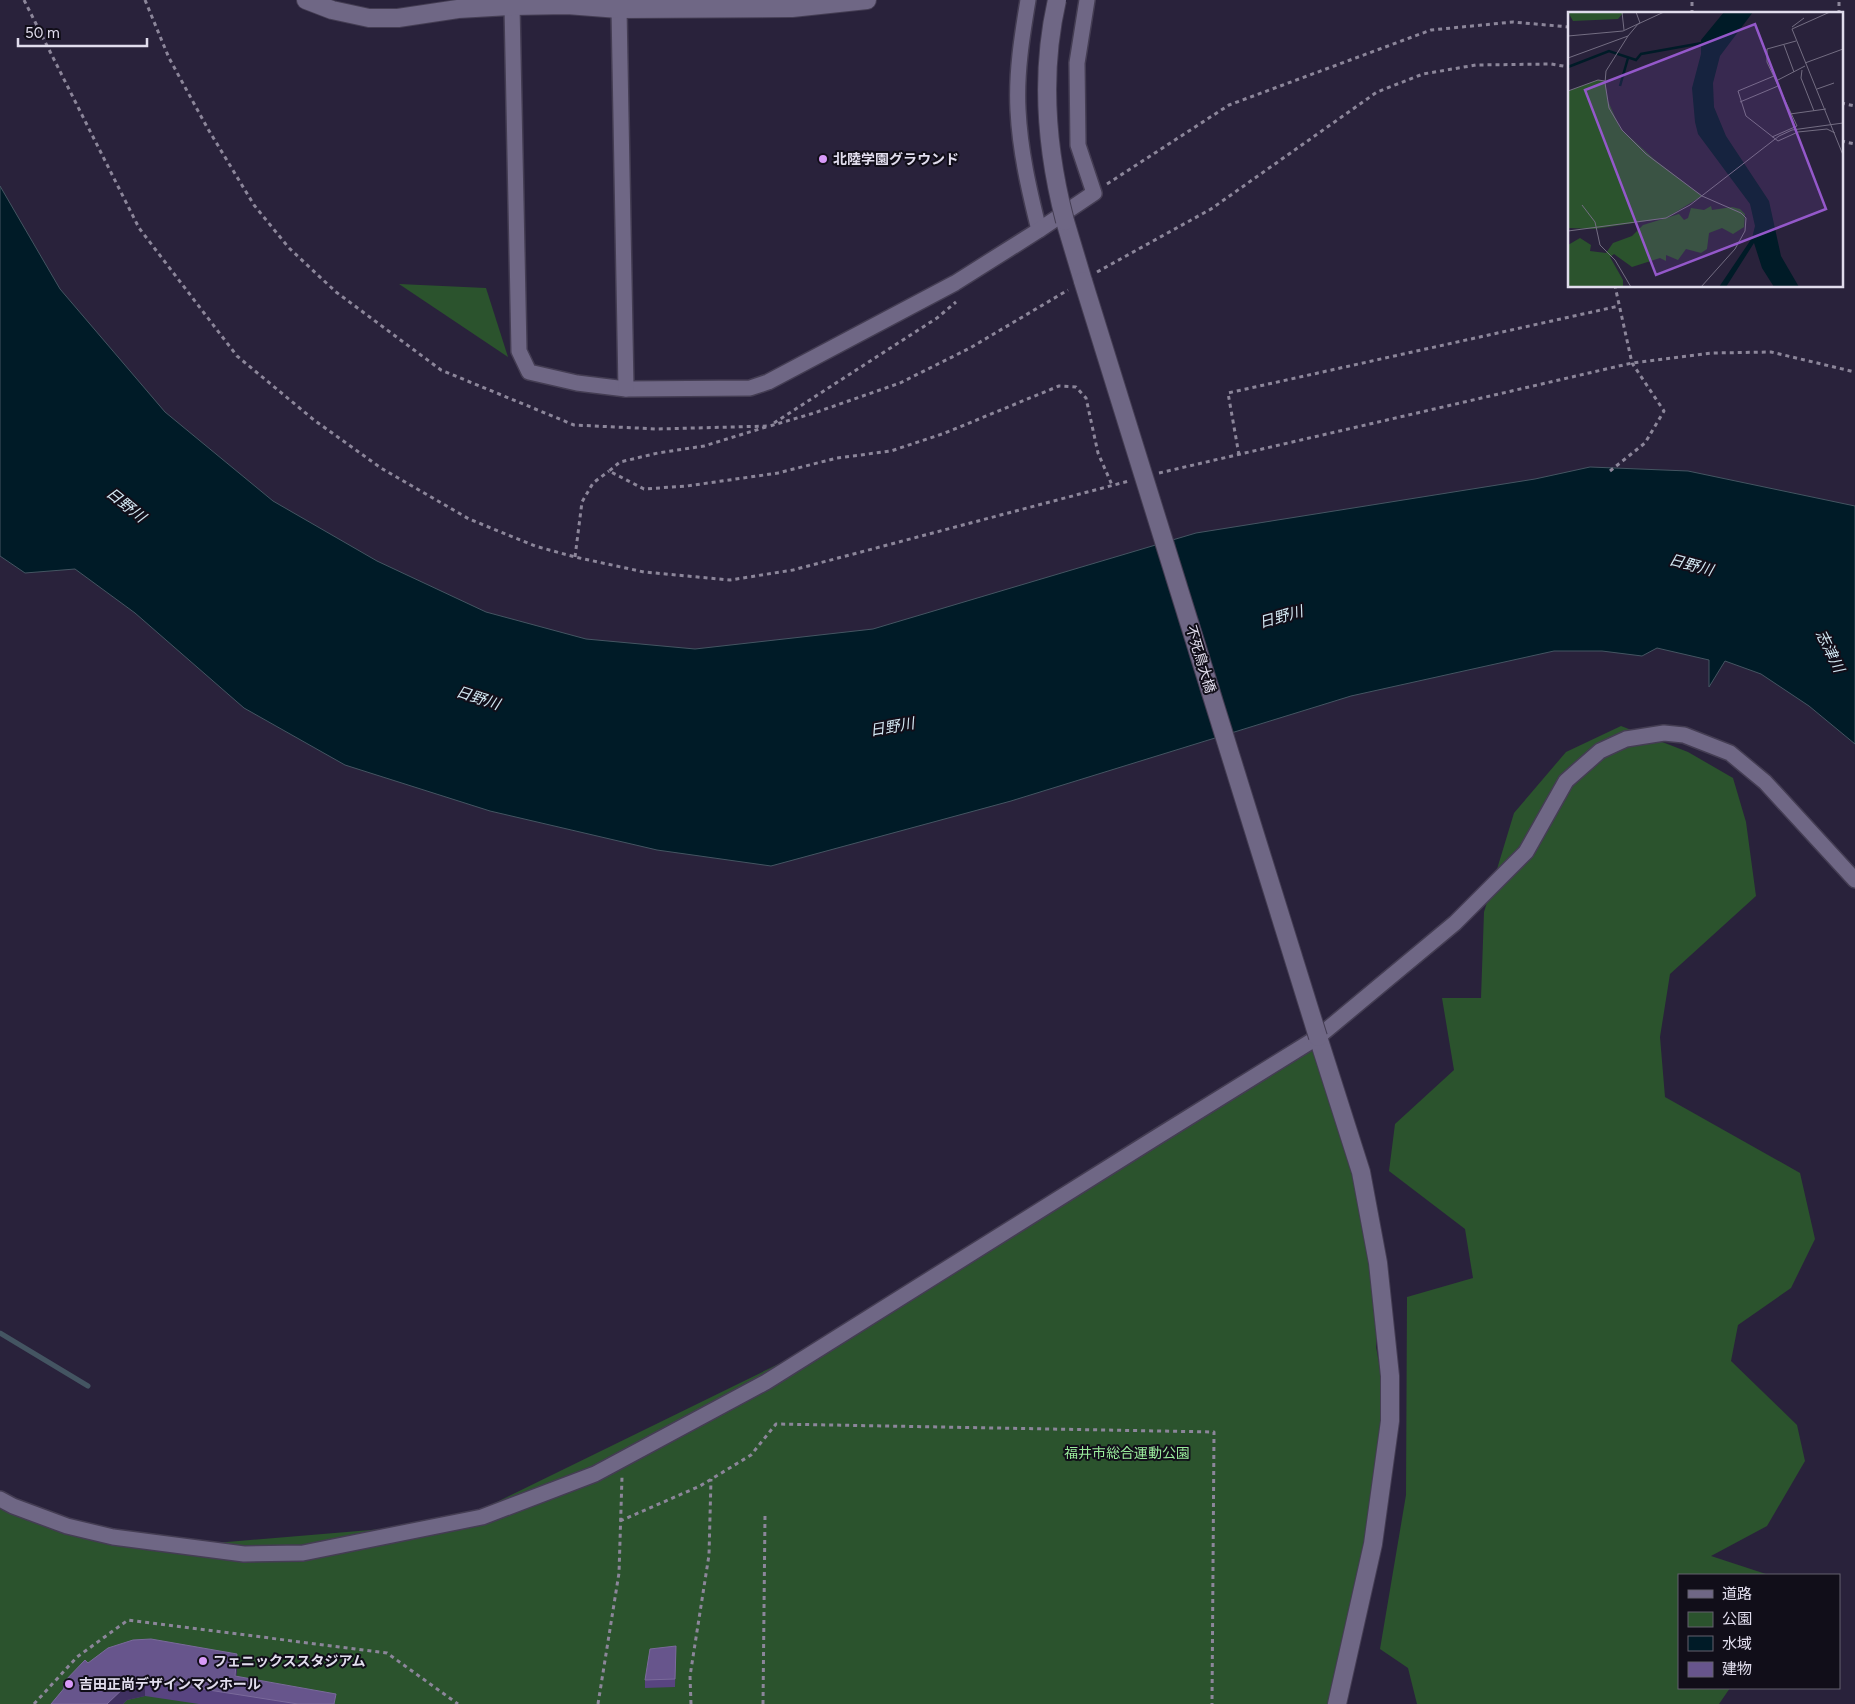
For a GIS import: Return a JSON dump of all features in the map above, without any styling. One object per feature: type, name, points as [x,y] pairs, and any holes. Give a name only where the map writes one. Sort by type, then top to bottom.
[{"type":"street","points":[[306,0],[332,10],[369,18],[398,18],[458,9],[567,2],[619,9],[792,8],[867,0]]},
{"type":"street","points":[[1028,0],[1020,53],[1018,109],[1026,177],[1039,230]]},
{"type":"street","name":"不死鳥大橋","points":[[1057,0],[1048,59],[1047,114],[1049,141],[1059,197],[1083,281],[1318,1037],[1362,1172],[1378,1263],[1390,1376],[1390,1421],[1374,1544],[1337,1704]]},
{"type":"street","points":[[512,6],[519,351],[529,372],[577,384],[626,389],[750,388],[768,382],[955,283],[1094,193],[1078,145],[1078,63],[1087,0]]},
{"type":"street","points":[[619,9],[626,389]]},
{"type":"street","points":[[0,1499],[13,1506],[67,1526],[113,1537],[244,1554],[303,1553],[482,1518],[594,1474],[766,1382],[1318,1037],[1455,923],[1526,852],[1566,781],[1600,751],[1626,739],[1664,733],[1674,734],[1730,753],[1765,782],[1855,880]]},
{"type":"path","points":[[24,0],[139,228],[238,356],[314,420],[382,468],[469,519],[535,546],[575,557],[644,572],[730,580],[793,570],[1130,480]]},
{"type":"path","points":[[145,0],[169,58],[208,129],[254,205],[289,248],[336,292],[440,370],[574,424],[657,429],[770,426],[937,318],[958,300],[955,283]]},
{"type":"path","points":[[1094,193],[1229,105],[1431,30],[1514,22],[1568,27]]},
{"type":"path","points":[[575,557],[582,502],[593,483],[620,462],[658,453],[704,446],[814,413],[900,383],[970,348],[1083,281],[1212,209],[1377,92],[1422,74],[1476,65],[1551,64],[1568,67]]},
{"type":"path","points":[[1842,103],[1855,106]]},
{"type":"path","points":[[1842,141],[1855,144]]},
{"type":"path","points":[[1610,471],[1645,443],[1664,410],[1632,363],[1615,288]]},
{"type":"path","points":[[1239,455],[1228,393],[1619,306]]},
{"type":"path","points":[[1157,474],[1632,363],[1712,353],[1771,352],[1855,372]]},
{"type":"path","points":[[609,471],[644,489],[687,486],[778,473],[837,458],[891,451],[945,433],[1059,386],[1076,387],[1086,398],[1098,454],[1112,484]]},
{"type":"path","points":[[620,1521],[700,1486],[751,1455],[776,1424],[1214,1432],[1212,1704]]},
{"type":"path","points":[[598,1704],[619,1573],[623,1459]]},
{"type":"path","points":[[691,1704],[690,1676],[708,1555],[712,1478]]},
{"type":"path","points":[[763,1704],[765,1515]]},
{"type":"path","points":[[34,1704],[77,1657],[128,1620],[387,1653],[458,1704]]},
{"type":"green space","points":[[399,284],[486,288],[508,357]]},
{"type":"green space","points":[[1621,726],[1688,752],[1733,778],[1746,822],[1756,896],[1670,974],[1660,1037],[1665,1097],[1800,1173],[1815,1239],[1791,1288],[1738,1325],[1731,1361],[1797,1425],[1805,1461],[1767,1526],[1711,1556],[1766,1574],[1678,1574],[1678,1689],[1729,1689],[1719,1704],[1417,1704],[1408,1668],[1380,1649],[1406,1495],[1407,1297],[1473,1278],[1465,1229],[1389,1171],[1395,1124],[1454,1070],[1442,998],[1481,998],[1484,912],[1514,813],[1566,752]]},
{"type":"green space","name":"福井市総合運動公園","points":[[1318,1037],[1378,1263],[1376,1347],[1390,1421],[1334,1704],[0,1704],[0,1499],[13,1506],[180,1546],[454,1523],[850,1329]]},
{"type":"water","points":[[0,186],[60,289],[165,412],[273,501],[377,561],[486,612],[586,639],[695,649],[873,629],[1196,533],[1535,479],[1590,467],[1688,471],[1855,506],[1855,744],[1809,706],[1761,674],[1725,661],[1709,687],[1709,660],[1657,648],[1642,656],[1602,651],[1554,651],[1351,696],[1011,801],[771,866],[657,850],[490,811],[345,765],[244,708],[135,613],[75,569],[25,573],[0,556]]},
{"type":"building","points":[[151,1639],[237,1654],[235,1676],[336,1694],[334,1704],[298,1704],[145,1680],[127,1685],[107,1704],[51,1704],[66,1686],[63,1683],[85,1660],[88,1663],[108,1648],[133,1640]]},
{"type":"building","points":[[676,1646],[675,1679],[645,1680],[650,1649]]},
{"type":"waterway","points":[[0,1333],[88,1386]]},
{"type":"place","name":"北陸学園グラウンド","points":[[823,159]]},
{"type":"place","name":"フェニックススタジアム","points":[[203,1661]]},
{"type":"place","name":"吉田正尚デザインマンホール","points":[[69,1684]]},
{"type":"water label","name":"日野川","points":[[126,505]]},
{"type":"water label","name":"日野川","points":[[1691,565]]},
{"type":"water label","name":"日野川","points":[[1281,617]]},
{"type":"water label","name":"志津川","points":[[1830,651]]},
{"type":"water label","name":"日野川","points":[[478,698]]},
{"type":"water label","name":"日野川","points":[[892,727]]}]
